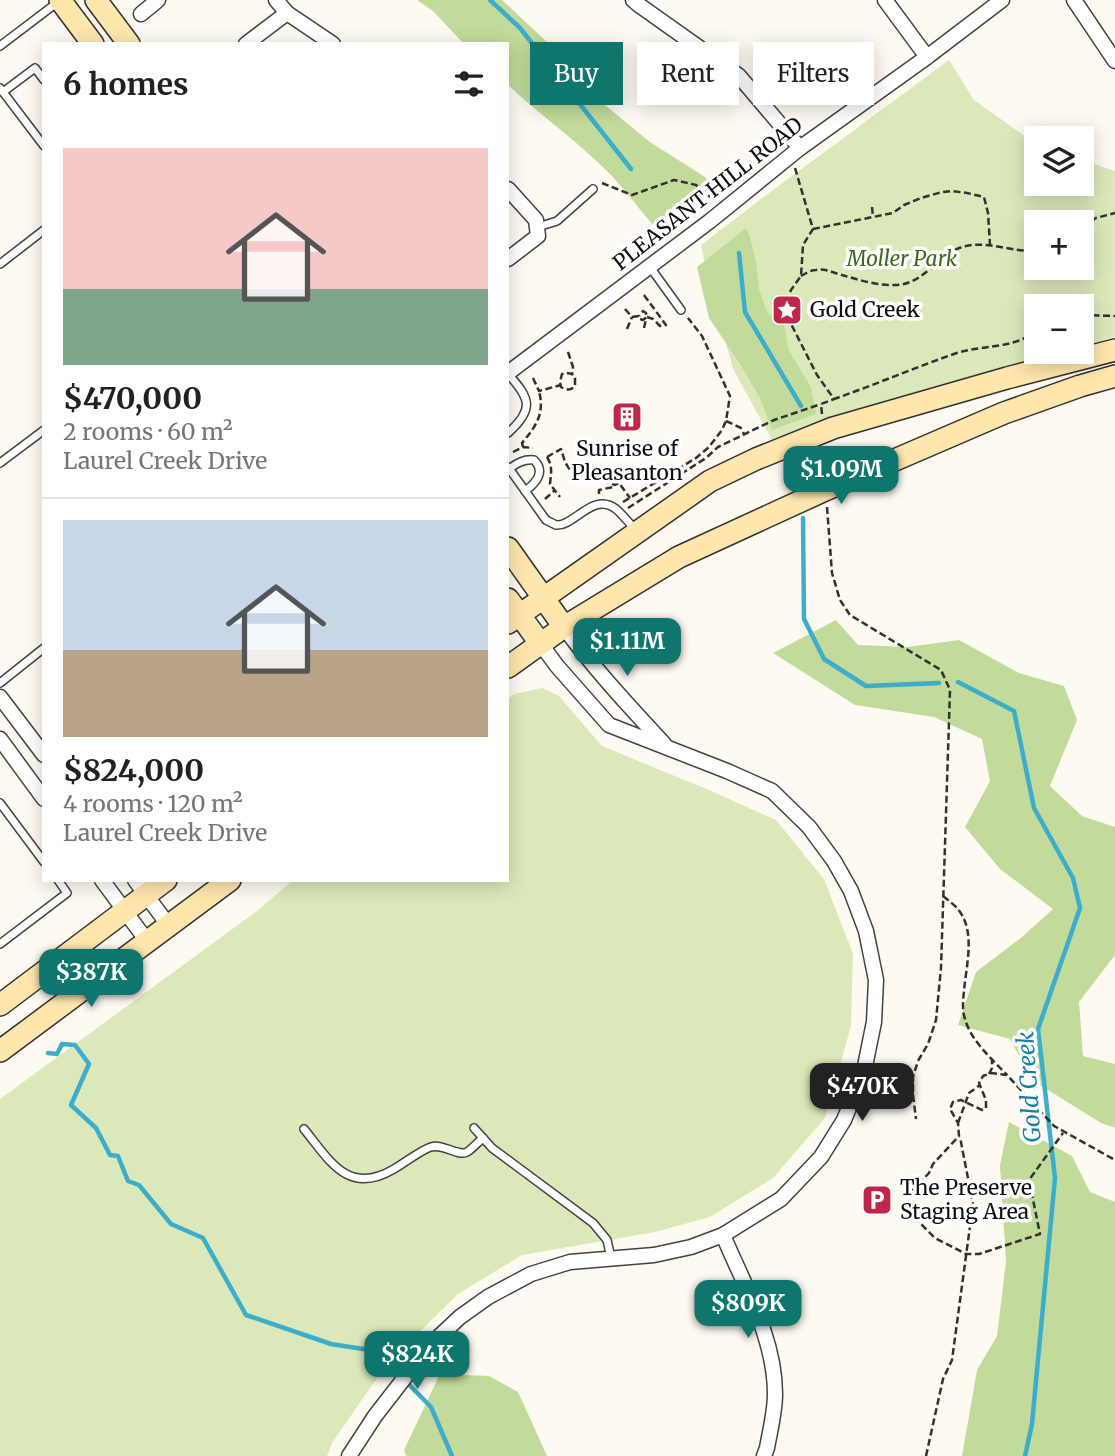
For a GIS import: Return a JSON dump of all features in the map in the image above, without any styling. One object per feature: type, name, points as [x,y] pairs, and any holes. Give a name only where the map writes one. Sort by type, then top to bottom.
[{"type":"main road","points":[[60,0],[92,42]]},
{"type":"main road","points":[[96,0],[128,42]]},
{"type":"main road","points":[[540,643],[512,612],[544,598],[710,481],[824,431],[1007,378],[1115,351]]},
{"type":"main road","points":[[509,666],[564,627],[679,557],[825,490],[1004,413],[1115,376]]},
{"type":"main road","points":[[509,549],[564,627]]},
{"type":"main road","points":[[0,1004],[125,911],[140,888],[160,882]]},
{"type":"main road","points":[[0,1051],[227,882]]},
{"type":"street","points":[[141,14],[158,0]]},
{"type":"street","points":[[276,0],[287,13],[330,42]]},
{"type":"street","points":[[633,0],[740,76],[796,152]]},
{"type":"street","points":[[885,0],[927,57]]},
{"type":"street","name":"PLEASANT HILL ROAD","points":[[509,372],[724,210],[796,152],[1002,0]]},
{"type":"street","points":[[1074,0],[1115,61]]},
{"type":"street","points":[[249,42],[287,13]]},
{"type":"street","points":[[509,190],[536,220],[537,232],[509,258]]},
{"type":"street","points":[[564,627],[615,691],[667,748]]},
{"type":"street","points":[[349,1456],[375,1416],[430,1345],[460,1317],[488,1297],[531,1274],[570,1262],[654,1255],[691,1247],[723,1235],[781,1199],[821,1157],[844,1120],[864,1071],[874,1022],[876,980],[866,931],[851,891],[834,861],[808,827],[772,791],[609,724],[540,643]]},
{"type":"street","points":[[0,696],[42,752]]},
{"type":"street","points":[[0,739],[42,797]]},
{"type":"street","points":[[103,882],[147,941]]},
{"type":"street","points":[[140,888],[169,926]]},
{"type":"street","points":[[723,1235],[771,1353],[775,1396],[764,1456]]},
{"type":"lane","points":[[0,46],[60,0]]},
{"type":"lane","points":[[42,77],[35,68],[1,90],[42,143]]},
{"type":"lane","points":[[537,232],[561,218],[593,189]]},
{"type":"lane","points":[[0,264],[42,232]]},
{"type":"lane","points":[[649,267],[681,310]]},
{"type":"lane","points":[[509,374],[523,391],[527,406],[524,415],[509,432]]},
{"type":"lane","points":[[0,463],[42,432]]},
{"type":"lane","points":[[509,467],[528,459],[539,464],[540,473],[536,483],[525,491]]},
{"type":"lane","points":[[509,469],[546,520],[555,525],[565,523],[584,509],[608,505],[618,511],[637,531]]},
{"type":"lane","points":[[0,683],[42,650]]},
{"type":"lane","points":[[0,803],[42,859]]},
{"type":"lane","points":[[0,944],[67,893],[59,882]]},
{"type":"lane","points":[[474,1128],[492,1148],[593,1223],[607,1240],[611,1258]]},
{"type":"lane","points":[[304,1129],[336,1168],[355,1180],[388,1173],[429,1147],[440,1146],[466,1153],[483,1138]]},
{"type":"path","points":[[796,152],[813,229],[803,245],[801,276]]},
{"type":"path","points":[[593,189],[602,183],[632,195],[674,180],[696,184],[724,210]]},
{"type":"path","points":[[813,229],[893,213],[930,194],[952,191],[984,197],[990,245]]},
{"type":"path","points":[[872,206],[873,217]]},
{"type":"path","points":[[1094,219],[1115,213]]},
{"type":"path","points":[[1024,250],[990,245],[964,246],[948,254],[920,278],[908,284],[894,286],[841,275],[826,269],[813,270],[801,276],[790,290],[786,304],[790,322],[817,375],[834,399],[956,353],[1016,343],[1024,338]]},
{"type":"path","points":[[632,317],[653,319],[660,326],[666,325],[644,295]]},
{"type":"path","points":[[625,309],[632,317]]},
{"type":"path","points":[[618,511],[630,498],[696,458],[709,447],[726,421],[730,396],[702,336],[681,310]]},
{"type":"path","points":[[1094,315],[1115,316]]},
{"type":"path","points":[[627,329],[632,317]]},
{"type":"path","points":[[644,328],[647,318]]},
{"type":"path","points":[[568,352],[572,374]]},
{"type":"path","points":[[562,374],[572,374],[576,378],[575,386],[565,389],[560,378],[562,374]]},
{"type":"path","points":[[509,455],[523,447],[522,443],[539,419],[541,404],[533,378]]},
{"type":"path","points":[[539,391],[561,385]]},
{"type":"path","points":[[618,511],[706,458],[718,447],[790,414],[821,404]]},
{"type":"path","points":[[726,421],[741,428],[744,434]]},
{"type":"path","points":[[547,457],[561,449],[565,462],[575,474],[591,476],[614,485],[619,483],[630,498]]},
{"type":"path","points":[[545,499],[555,490]]},
{"type":"path","points":[[825,490],[832,573],[840,600],[850,615],[941,670],[950,690],[941,968],[936,1020],[913,1077],[916,1119]]},
{"type":"path","points":[[943,896],[958,908],[967,931],[968,964],[963,1003],[965,1018],[972,1034],[991,1059],[1054,1126],[1115,1160]]},
{"type":"path","points":[[989,1074],[993,1063],[991,1059]]},
{"type":"path","points":[[926,1456],[943,1379],[951,1360],[973,1204],[958,1123],[950,1109],[953,1102],[961,1100],[982,1110],[986,1108],[986,1100],[979,1083],[983,1076],[1007,1075]]},
{"type":"path","points":[[958,1123],[969,1093],[980,1085]]},
{"type":"path","points":[[914,1216],[935,1238],[966,1254],[979,1254],[1040,1234],[1029,1180],[1064,1132]]},
{"type":"path","points":[[911,1192],[960,1136]]},
{"type":"green space","points":[[417,0],[502,0],[547,42],[530,42],[530,104],[509,86],[509,42],[462,42],[433,11]]},
{"type":"green space","name":"Moller Park","points":[[949,60],[974,100],[1024,135],[1024,196],[1094,196],[1094,164],[1115,171],[1115,337],[1094,343],[1094,294],[1024,294],[1024,363],[823,419],[772,440],[733,369],[701,245]]},
{"type":"green space","points":[[531,105],[605,105],[650,142],[705,177],[713,187],[653,225],[599,163]]},
{"type":"green space","points":[[746,228],[756,261],[759,290],[768,313],[784,325],[789,351],[811,387],[816,414],[772,430],[760,398],[709,318],[697,267]]},
{"type":"green space","points":[[836,620],[858,645],[907,647],[959,640],[1019,673],[1064,686],[1077,720],[1050,786],[1082,816],[1115,827],[1115,955],[1079,1002],[1083,1056],[1115,1064],[1115,1128],[1101,1123],[1032,1080],[1010,1039],[958,1025],[976,972],[1053,909],[1000,869],[965,827],[990,781],[982,739],[934,717],[855,705],[773,653]]},
{"type":"green space","points":[[542,688],[559,696],[602,746],[776,820],[824,879],[853,954],[851,1026],[825,1118],[773,1178],[710,1217],[655,1232],[522,1255],[458,1294],[386,1365],[332,1443],[327,1456],[0,1456],[0,1099],[257,911],[291,882],[509,882],[509,698],[514,694]]},
{"type":"green space","points":[[1009,1122],[1072,1156],[1090,1192],[1115,1202],[1115,1456],[962,1456],[977,1370],[997,1336],[1006,1262],[1000,1165]]},
{"type":"green space","points":[[440,1374],[489,1376],[518,1392],[547,1456],[406,1456],[404,1450]]},
{"type":"waterway","name":"Gold Creek","points":[[490,0],[520,28],[631,169]]},
{"type":"waterway","name":"Gold Creek","points":[[739,253],[745,312],[801,406]]},
{"type":"waterway","name":"Gold Creek","points":[[803,518],[804,619],[824,659],[866,686],[939,683]]},
{"type":"waterway","name":"Gold Creek","points":[[958,682],[1014,711],[1034,808],[1073,878],[1080,908],[1038,1029],[1055,1178],[1032,1424],[1025,1456]]},
{"type":"waterway","points":[[48,1053],[57,1054],[62,1044],[75,1045],[89,1064],[71,1105],[96,1128],[110,1155],[118,1156],[128,1181],[139,1185],[171,1224],[203,1238],[246,1315],[331,1344],[376,1351],[431,1407],[452,1456]]},
{"type":"place","name":"Gold Creek","points":[[787,310]]},
{"type":"place","name":"Sunrise of Pleasanton","points":[[627,417]]},
{"type":"place","name":"The Preserve Staging Area","points":[[877,1200]]}]
